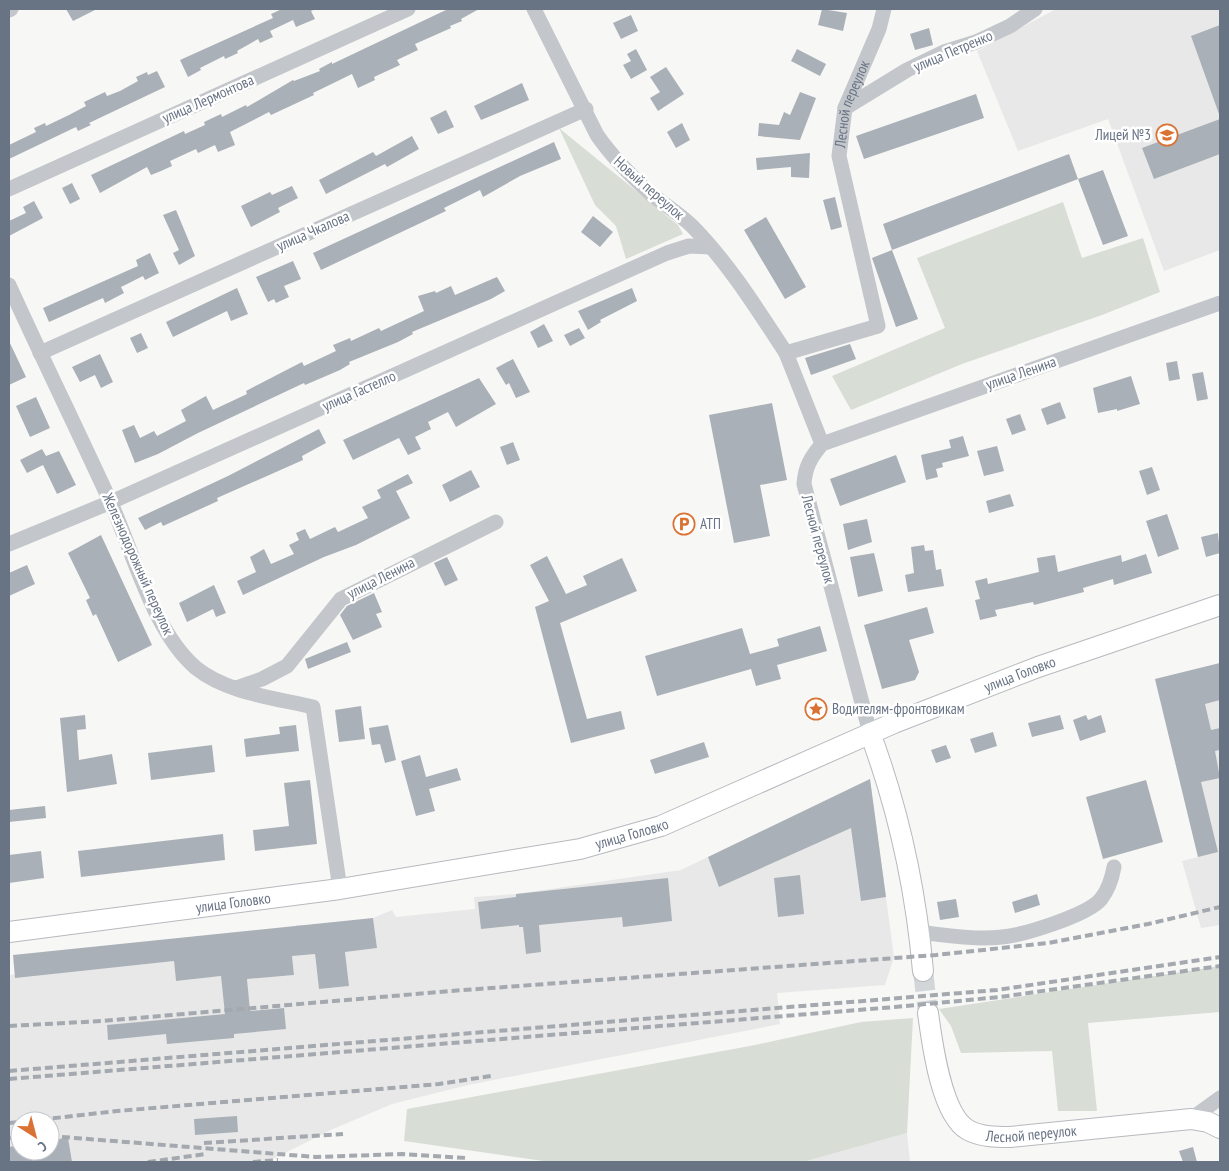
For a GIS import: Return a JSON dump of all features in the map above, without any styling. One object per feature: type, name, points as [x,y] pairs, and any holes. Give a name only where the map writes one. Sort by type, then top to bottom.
[{"type":"main road","name":"улица Головко","points":[[9,932],[340,889],[580,849],[612,841],[661,826],[870,732],[1038,667],[1220,605]]},
{"type":"main road","name":"Лесной переулок","points":[[870,732],[879,756],[903,847],[923,971]]},
{"type":"main road","name":"Лесной переулок","points":[[928,1012],[946,1103],[954,1118],[968,1130],[989,1137],[1010,1137],[1192,1119],[1208,1122],[1220,1128]]},
{"type":"street","name":"улица Лермонтова","points":[[9,189],[408,9]]},
{"type":"street","name":"Новый переулок","points":[[534,9],[586,109],[597,135],[622,167],[692,225],[712,246],[729,266],[786,353]]},
{"type":"street","name":"Лесной переулок","points":[[786,353],[878,326],[839,156],[845,108],[879,29],[884,9]]},
{"type":"street","name":"улица Петренко","points":[[845,108],[907,70],[944,52],[976,42],[1010,26],[1035,9]]},
{"type":"street","name":"улица Чкалова","points":[[40,353],[586,109]]},
{"type":"street","name":"улица Гастелло","points":[[9,544],[111,502],[668,253],[689,246],[712,246]]},
{"type":"street","name":"Железнодорожный переулок","points":[[9,286],[16,317],[40,353],[111,502],[155,608],[166,631],[181,653],[196,668],[215,680],[236,688],[313,708],[340,889]]},
{"type":"street","name":"улица Ленина","points":[[822,444],[1220,303]]},
{"type":"street","points":[[786,353],[822,444]]},
{"type":"street","name":"Лесной переулок","points":[[822,444],[810,458],[805,470],[804,484],[870,732]]},
{"type":"street","name":"улица Ленина","points":[[236,688],[262,679],[287,666],[340,598],[496,522]]},
{"type":"street","points":[[917,932],[957,936],[1001,937],[1041,927],[1082,913],[1101,899],[1112,880],[1114,867]]},
{"type":"street","points":[[1192,1119],[1220,1098]]},
{"type":"shaded area","name":"Лицей №3","points":[[1056,9],[1220,9],[1220,250],[1164,271],[1108,119],[1018,151],[977,51]]},
{"type":"shaded area","points":[[559,128],[678,225],[683,234],[626,259],[616,226],[595,205]]},
{"type":"shaded area","points":[[1063,202],[1082,258],[1143,238],[1160,292],[1102,315],[962,364],[851,410],[832,376],[945,328],[917,258]]},
{"type":"shaded area","points":[[1220,663],[1220,925],[1201,928],[1182,861],[1198,857],[1155,679]]},
{"type":"shaded area","points":[[870,779],[894,957],[885,985],[777,993],[780,1024],[468,1085],[392,1104],[333,1129],[267,1162],[9,1162],[9,975],[174,961],[176,981],[221,976],[248,996],[247,979],[294,975],[292,956],[299,955],[296,925],[311,925],[319,989],[349,986],[345,952],[377,948],[373,918],[392,910],[396,917],[475,909],[474,897],[516,894],[681,870]]},
{"type":"shaded area","points":[[1220,966],[1220,1012],[1088,1023],[1097,1111],[1058,1111],[1052,1051],[961,1053],[951,1026],[939,1009]]},
{"type":"shaded area","points":[[913,1018],[907,1133],[803,1162],[550,1162],[404,1141],[407,1109],[755,1045],[861,1022]]},
{"type":"shaded area","points":[[907,1133],[910,1162],[803,1162],[810,1160]]},
{"type":"building","points":[[66,9],[97,9],[73,21]]},
{"type":"building","points":[[282,9],[316,9],[311,11],[315,19],[296,27],[293,20],[270,31],[273,37],[260,43],[258,39],[237,51],[238,53],[225,59],[224,56],[200,68],[201,70],[188,77],[180,60],[273,18],[271,14]]},
{"type":"building","points":[[448,9],[479,9],[461,19],[462,21],[450,26],[451,28],[415,44],[418,50],[397,60],[400,65],[374,77],[375,80],[358,88],[352,74],[313,93],[314,95],[271,115],[269,112],[230,132],[235,145],[218,152],[215,145],[198,153],[196,149],[170,161],[172,166],[151,175],[147,167],[100,193],[91,175],[184,131],[185,134],[205,125],[204,122],[221,114],[222,117],[246,105],[247,107],[293,80],[320,71],[319,69],[332,62],[332,64]]},
{"type":"building","points":[[822,9],[847,13],[843,31],[818,25]]},
{"type":"building","points":[[631,15],[638,31],[621,39],[613,23]]},
{"type":"building","points":[[1220,25],[1220,113],[1219,114],[1191,36]]},
{"type":"building","points":[[929,28],[933,45],[915,50],[910,34]]},
{"type":"building","points":[[636,49],[647,70],[631,79],[623,65],[631,61],[627,54]]},
{"type":"building","points":[[797,49],[826,64],[820,76],[791,61]]},
{"type":"building","points":[[666,67],[684,94],[658,111],[650,98],[660,92],[650,77]]},
{"type":"building","points":[[157,71],[165,87],[89,123],[91,125],[78,131],[76,127],[9,159],[9,145],[36,132],[34,128],[45,123],[46,126],[69,115],[86,106],[84,102],[105,92],[107,96],[120,91],[138,81],[136,77],[147,72],[148,75]]},
{"type":"building","points":[[522,83],[529,100],[481,120],[474,106]]},
{"type":"building","points":[[800,92],[816,98],[800,140],[758,136],[759,123],[779,125],[784,112],[790,115]]},
{"type":"building","points":[[976,94],[984,118],[864,159],[856,136]]},
{"type":"building","points":[[446,110],[454,127],[438,134],[430,118]]},
{"type":"building","points":[[1220,119],[1220,154],[1154,179],[1142,148]]},
{"type":"building","points":[[682,123],[690,140],[676,148],[667,132]]},
{"type":"building","points":[[412,136],[419,149],[387,167],[385,164],[326,194],[319,180],[373,152],[376,156]]},
{"type":"building","points":[[554,142],[561,159],[520,176],[483,197],[480,190],[444,208],[446,211],[321,270],[313,253]]},
{"type":"building","points":[[810,153],[809,178],[791,177],[791,167],[757,170],[756,158]]},
{"type":"building","points":[[1069,154],[1078,179],[892,250],[883,224]]},
{"type":"building","points":[[1103,170],[1128,236],[1103,245],[1078,179]]},
{"type":"building","points":[[72,183],[80,199],[70,204],[62,188]]},
{"type":"building","points":[[292,186],[298,198],[278,208],[280,212],[251,227],[241,206],[270,192],[272,195]]},
{"type":"building","points":[[835,197],[842,227],[831,230],[823,200]]},
{"type":"building","points":[[34,201],[43,218],[9,236],[9,221],[26,213],[23,207]]},
{"type":"building","points":[[176,210],[195,256],[179,265],[173,253],[179,250],[163,215]]},
{"type":"building","points":[[593,216],[613,232],[600,247],[581,232]]},
{"type":"building","points":[[766,217],[806,287],[785,299],[744,230]]},
{"type":"building","points":[[892,250],[918,319],[896,327],[872,258]]},
{"type":"building","points":[[150,253],[159,273],[145,280],[143,276],[121,287],[124,293],[105,303],[103,298],[49,322],[43,308],[138,266],[136,260]]},
{"type":"building","points":[[293,261],[301,279],[284,286],[289,297],[276,303],[274,299],[268,302],[256,277]]},
{"type":"building","points":[[497,277],[505,291],[491,299],[412,332],[413,334],[398,342],[349,362],[350,364],[340,370],[305,385],[304,383],[158,454],[135,463],[122,430],[134,425],[140,438],[154,431],[157,436],[186,421],[181,410],[206,396],[213,410],[247,394],[246,391],[302,362],[304,366],[336,351],[333,345],[350,338],[351,341],[379,328],[381,331],[424,311],[418,296],[435,291],[436,293],[451,286],[455,295]]},
{"type":"building","points":[[237,288],[248,314],[231,321],[227,311],[173,337],[166,322]]},
{"type":"building","points":[[632,288],[637,301],[600,320],[601,322],[588,330],[578,311]]},
{"type":"building","points":[[544,324],[553,341],[538,348],[530,332]]},
{"type":"building","points":[[579,328],[585,338],[570,346],[564,335]]},
{"type":"building","points":[[141,333],[148,348],[137,353],[130,338]]},
{"type":"building","points":[[9,341],[26,377],[9,385]]},
{"type":"building","points":[[850,344],[856,359],[811,375],[805,358]]},
{"type":"building","points":[[100,354],[113,382],[101,388],[95,375],[80,382],[72,367]]},
{"type":"building","points":[[513,359],[530,392],[516,398],[509,383],[506,385],[496,368]]},
{"type":"building","points":[[1177,361],[1180,379],[1169,381],[1166,363]]},
{"type":"building","points":[[1203,372],[1208,399],[1197,401],[1192,374]]},
{"type":"building","points":[[1131,376],[1140,404],[1117,411],[1117,409],[1098,413],[1093,388]]},
{"type":"building","points":[[479,378],[496,404],[456,427],[448,412],[428,422],[431,429],[415,437],[421,449],[408,455],[399,438],[353,460],[343,440]]},
{"type":"building","points":[[36,397],[50,428],[30,437],[16,406]]},
{"type":"building","points":[[1060,402],[1066,418],[1047,425],[1041,409]]},
{"type":"building","points":[[772,403],[787,480],[760,485],[770,536],[734,543],[709,415]]},
{"type":"building","points":[[1020,414],[1026,430],[1012,435],[1006,419]]},
{"type":"building","points":[[319,429],[326,443],[302,456],[303,460],[217,498],[218,501],[163,526],[161,522],[145,530],[138,518],[228,476]]},
{"type":"building","points":[[963,436],[969,456],[942,463],[943,467],[936,469],[938,477],[926,480],[921,455],[951,448],[949,440]]},
{"type":"building","points":[[513,442],[520,460],[507,465],[500,447]]},
{"type":"building","points":[[997,446],[1004,471],[984,476],[977,451]]},
{"type":"building","points":[[42,449],[46,456],[59,451],[76,485],[57,494],[43,465],[27,473],[20,460]]},
{"type":"building","points":[[896,455],[906,482],[840,506],[830,479]]},
{"type":"building","points":[[1152,467],[1160,490],[1147,495],[1139,471]]},
{"type":"building","points":[[471,470],[480,487],[450,502],[442,485]]},
{"type":"building","points":[[408,474],[413,483],[396,491],[410,518],[356,545],[324,557],[243,595],[237,581],[256,572],[250,557],[264,549],[271,564],[294,554],[289,545],[299,540],[296,533],[305,529],[310,539],[335,527],[338,532],[368,518],[362,507],[381,498],[377,490]]},
{"type":"building","points":[[1010,494],[1014,506],[989,513],[986,501]]},
{"type":"building","points":[[1167,514],[1179,549],[1158,557],[1146,521]]},
{"type":"building","points":[[867,519],[872,542],[848,550],[843,524]]},
{"type":"building","points":[[1218,533],[1220,553],[1206,557],[1201,537]]},
{"type":"building","points":[[101,535],[152,645],[118,662],[96,614],[93,616],[86,600],[90,598],[68,553]]},
{"type":"building","points":[[924,545],[925,551],[933,550],[936,570],[941,569],[944,586],[908,592],[905,575],[914,573],[911,547]]},
{"type":"building","points":[[874,553],[883,591],[858,597],[850,557]]},
{"type":"building","points":[[1146,554],[1152,573],[1114,585],[1113,579],[1083,588],[1084,592],[1034,605],[1033,602],[995,610],[997,616],[980,620],[975,600],[980,599],[975,581],[987,578],[988,584],[1039,572],[1037,558],[1055,555],[1058,572],[1121,555],[1122,562]]},
{"type":"building","points":[[547,556],[566,594],[587,585],[583,576],[622,558],[637,591],[560,623],[587,719],[621,711],[625,729],[571,743],[535,607],[549,601],[530,565]]},
{"type":"building","points":[[447,557],[458,580],[445,586],[434,563]]},
{"type":"building","points":[[27,565],[35,584],[9,596],[9,573]]},
{"type":"building","points":[[214,585],[226,613],[216,617],[213,609],[187,622],[179,603]]},
{"type":"building","points":[[374,593],[382,612],[376,614],[382,627],[353,640],[340,615],[347,606]]},
{"type":"building","points":[[927,607],[934,633],[909,640],[919,672],[915,680],[882,689],[864,625]]},
{"type":"building","points":[[820,626],[827,651],[777,665],[781,679],[756,686],[751,669],[657,696],[645,656],[742,628],[750,654],[779,646],[777,639]]},
{"type":"building","points":[[347,642],[351,652],[308,669],[305,659]]},
{"type":"building","points":[[1220,663],[1220,700],[1205,704],[1211,730],[1220,728],[1220,750],[1215,751],[1220,778],[1201,782],[1218,852],[1198,857],[1155,679]]},
{"type":"building","points":[[361,706],[365,739],[339,742],[335,710]]},
{"type":"building","points":[[85,715],[86,729],[77,730],[79,760],[112,754],[117,784],[67,792],[60,718]]},
{"type":"building","points":[[1060,715],[1064,729],[1032,737],[1028,723]]},
{"type":"building","points":[[1086,715],[1088,720],[1101,715],[1106,732],[1080,741],[1073,720]]},
{"type":"building","points":[[296,725],[299,751],[246,757],[244,739],[280,734],[279,727]]},
{"type":"building","points":[[388,725],[396,760],[385,763],[380,744],[372,745],[369,728]]},
{"type":"building","points":[[993,732],[997,746],[975,753],[970,739]]},
{"type":"building","points":[[704,742],[709,757],[655,774],[650,760]]},
{"type":"building","points":[[212,745],[215,772],[151,780],[148,753]]},
{"type":"building","points":[[946,745],[951,758],[936,763],[931,750]]},
{"type":"building","points":[[420,755],[426,777],[457,768],[461,780],[429,789],[435,811],[416,816],[401,761]]},
{"type":"building","points":[[870,779],[886,897],[861,901],[851,828],[719,887],[708,857]]},
{"type":"building","points":[[310,780],[317,844],[255,851],[253,830],[289,826],[284,783]]},
{"type":"building","points":[[1146,780],[1163,842],[1103,859],[1086,797]]},
{"type":"building","points":[[45,806],[46,818],[9,822],[9,810]]},
{"type":"building","points":[[223,834],[225,860],[81,877],[78,851]]},
{"type":"building","points":[[41,851],[44,878],[9,883],[9,855]]},
{"type":"building","points":[[800,875],[804,914],[778,917],[774,878]]},
{"type":"building","points":[[668,878],[672,921],[623,927],[622,917],[539,925],[541,952],[526,954],[523,927],[519,927],[519,925],[481,929],[478,902],[516,897],[516,894]]},
{"type":"building","points":[[1037,894],[1040,905],[1015,913],[1012,902]]},
{"type":"building","points":[[956,899],[959,917],[940,920],[937,902]]},
{"type":"building","points":[[373,918],[377,948],[345,952],[349,986],[319,989],[315,954],[292,956],[294,975],[247,979],[250,1011],[284,1008],[286,1029],[234,1034],[234,1038],[167,1044],[166,1034],[108,1040],[107,1025],[225,1014],[221,976],[176,981],[174,961],[15,978],[13,955]]},
{"type":"building","points":[[237,1116],[238,1132],[195,1135],[194,1119]]},
{"type":"building","points":[[68,1138],[72,1162],[9,1162],[10,1147],[10,1161],[60,1161],[60,1139]]},
{"type":"building","points":[[1193,1147],[1197,1162],[1183,1162],[1179,1151]]},
{"type":"tunnel","points":[[923,971],[928,1013]]},
{"type":"railway","points":[[9,1026],[102,1021],[451,991],[936,955],[1048,943],[1148,924],[1220,907]]},
{"type":"railway","points":[[9,1071],[997,990],[1220,957]]},
{"type":"railway","points":[[9,1079],[895,1007],[1000,997],[1220,966]]},
{"type":"railway","points":[[60,1117],[439,1084],[491,1076]]},
{"type":"railway","points":[[204,1143],[343,1134]]},
{"type":"railway","points":[[60,1137],[316,1157],[402,1154],[467,1158]]},
{"type":"railway","points":[[148,1162],[206,1154]]},
{"type":"railway","points":[[253,1162],[278,1160]]},
{"type":"place","name":"Лицей №3","points":[[1167,135]]},
{"type":"place","name":"АТП","points":[[684,524]]},
{"type":"place","name":"Водителям-фронтовикам","points":[[816,709]]}]
